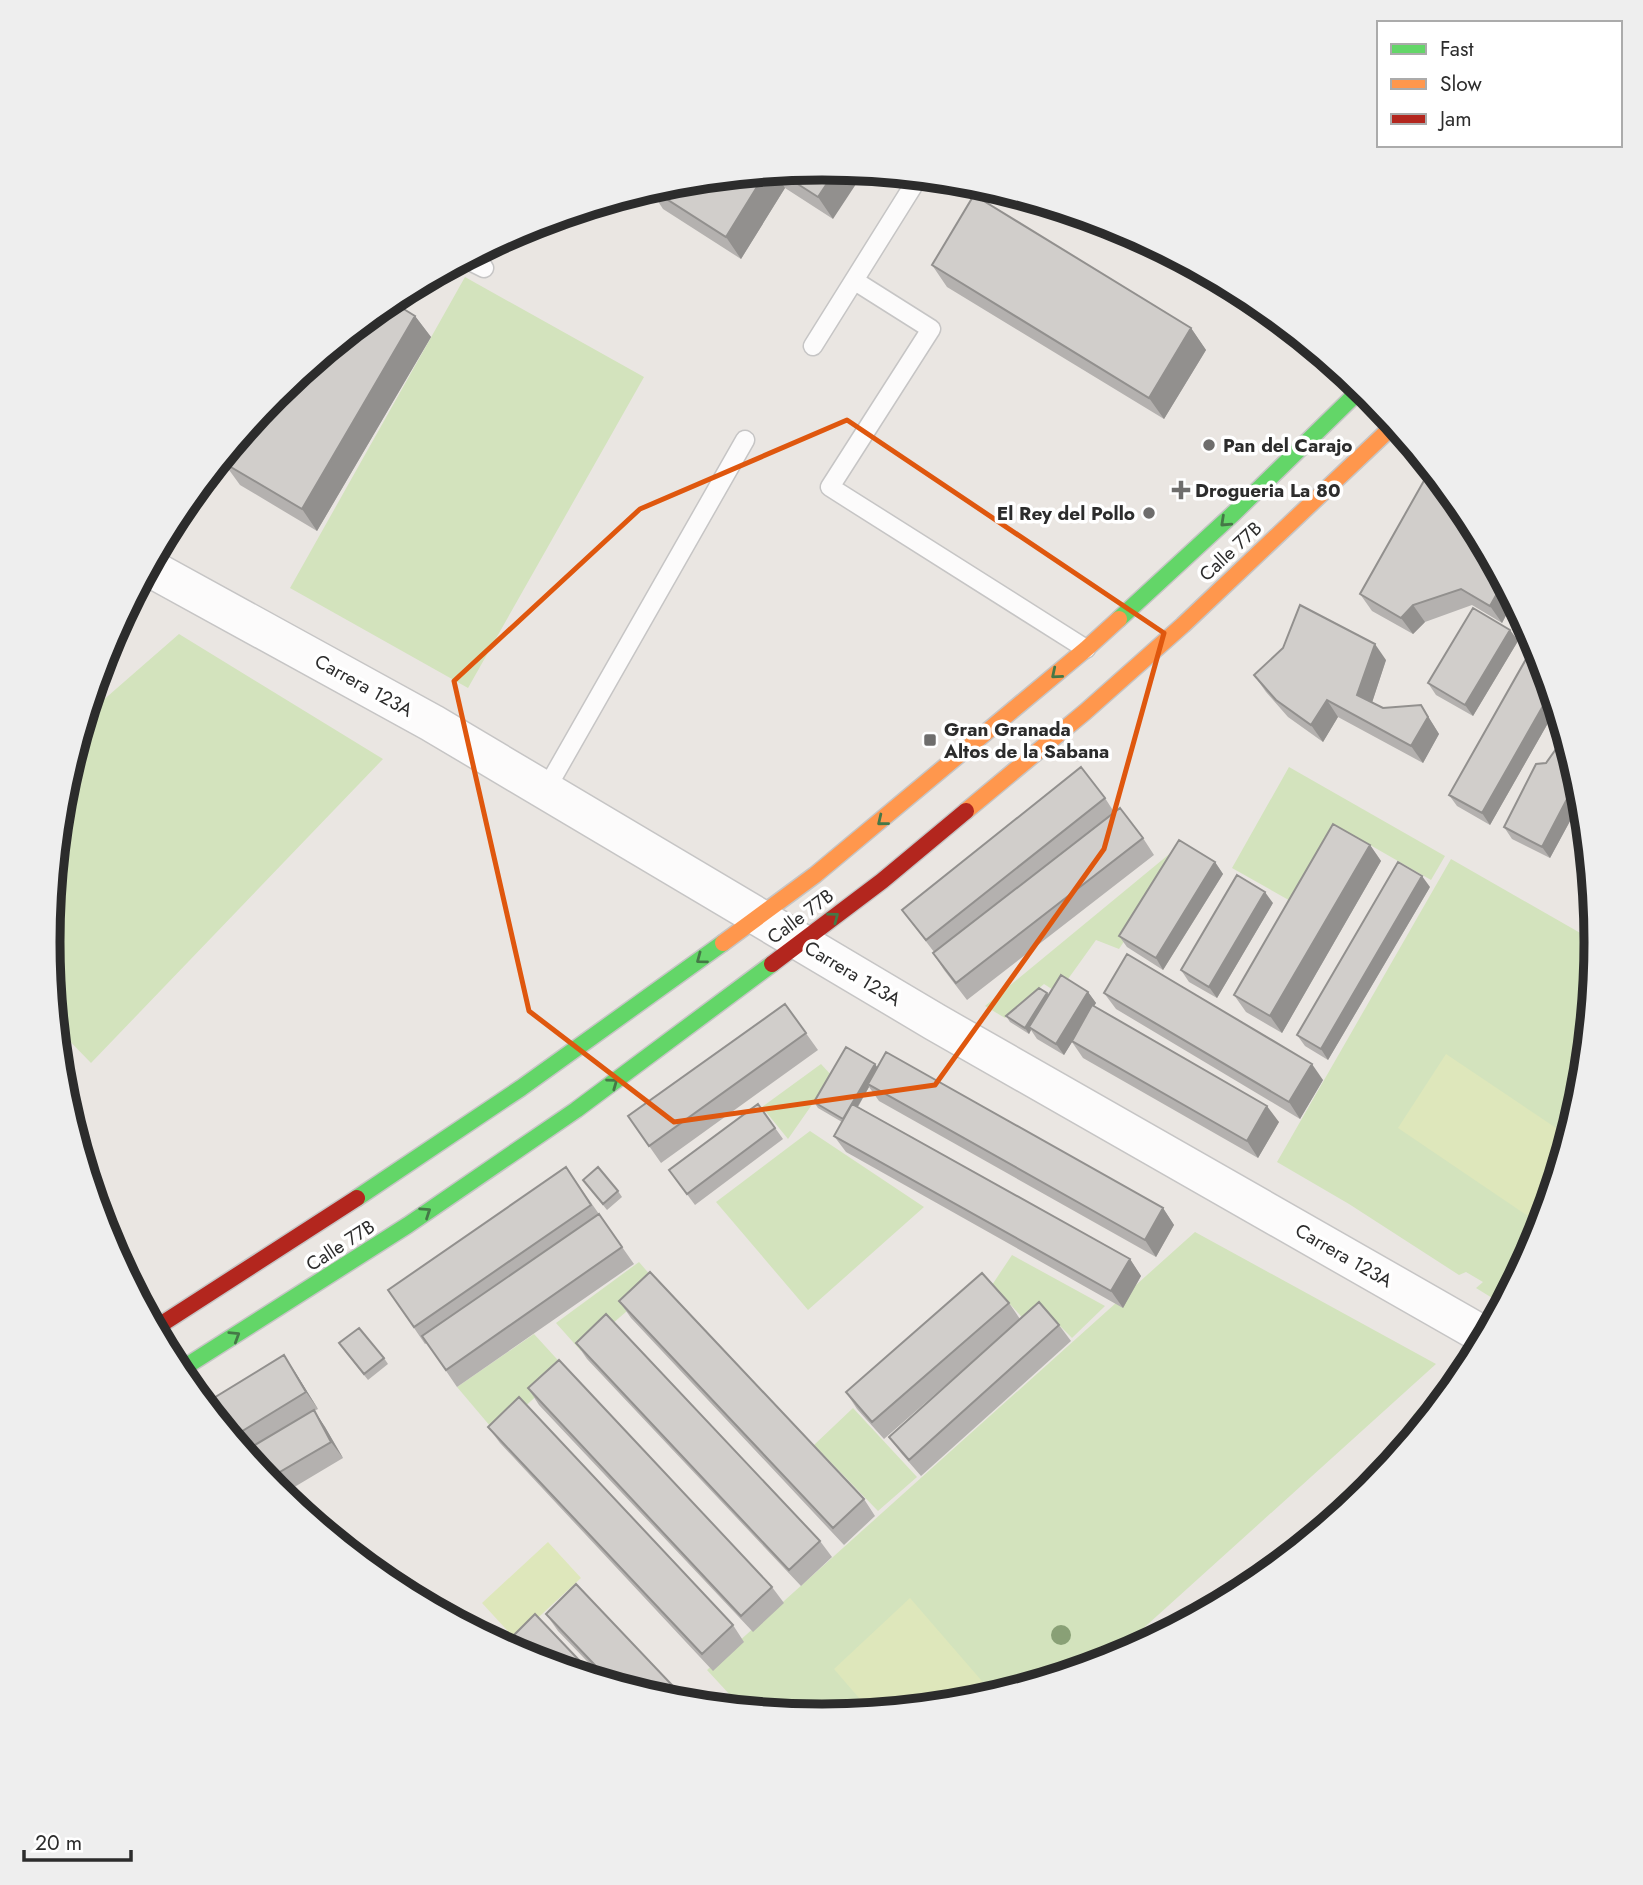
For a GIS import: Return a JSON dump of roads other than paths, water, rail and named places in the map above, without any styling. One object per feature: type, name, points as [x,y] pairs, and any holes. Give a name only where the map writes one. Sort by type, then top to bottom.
[{"type":"street","name":"Calle 77B","points":[[162,1324],[522,1088],[644,1002],[815,875],[1086,649],[1234,513],[1352,397]]},
{"type":"street","name":"Calle 77B","points":[[188,1365],[408,1225],[576,1110],[882,881],[1085,712],[1183,625],[1387,432]]},
{"type":"street","name":"Carrera 123A","points":[[156,572],[422,717],[947,1029],[1477,1331]]},
{"type":"lane","points":[[813,346],[913,186]]},
{"type":"lane","points":[[475,264],[484,268]]},
{"type":"lane","points":[[855,281],[931,329],[831,487],[1086,649]]},
{"type":"lane","points":[[545,791],[745,440]]},
{"type":"place","name":"Pan del Carajo","points":[[1209,445]]},
{"type":"place","name":"Drogueria La 80","points":[[1181,490]]},
{"type":"place","name":"El Rey del Pollo","points":[[1149,513]]},
{"type":"place","name":"Gran Granada Altos de la Sabana","points":[[930,740]]}]
